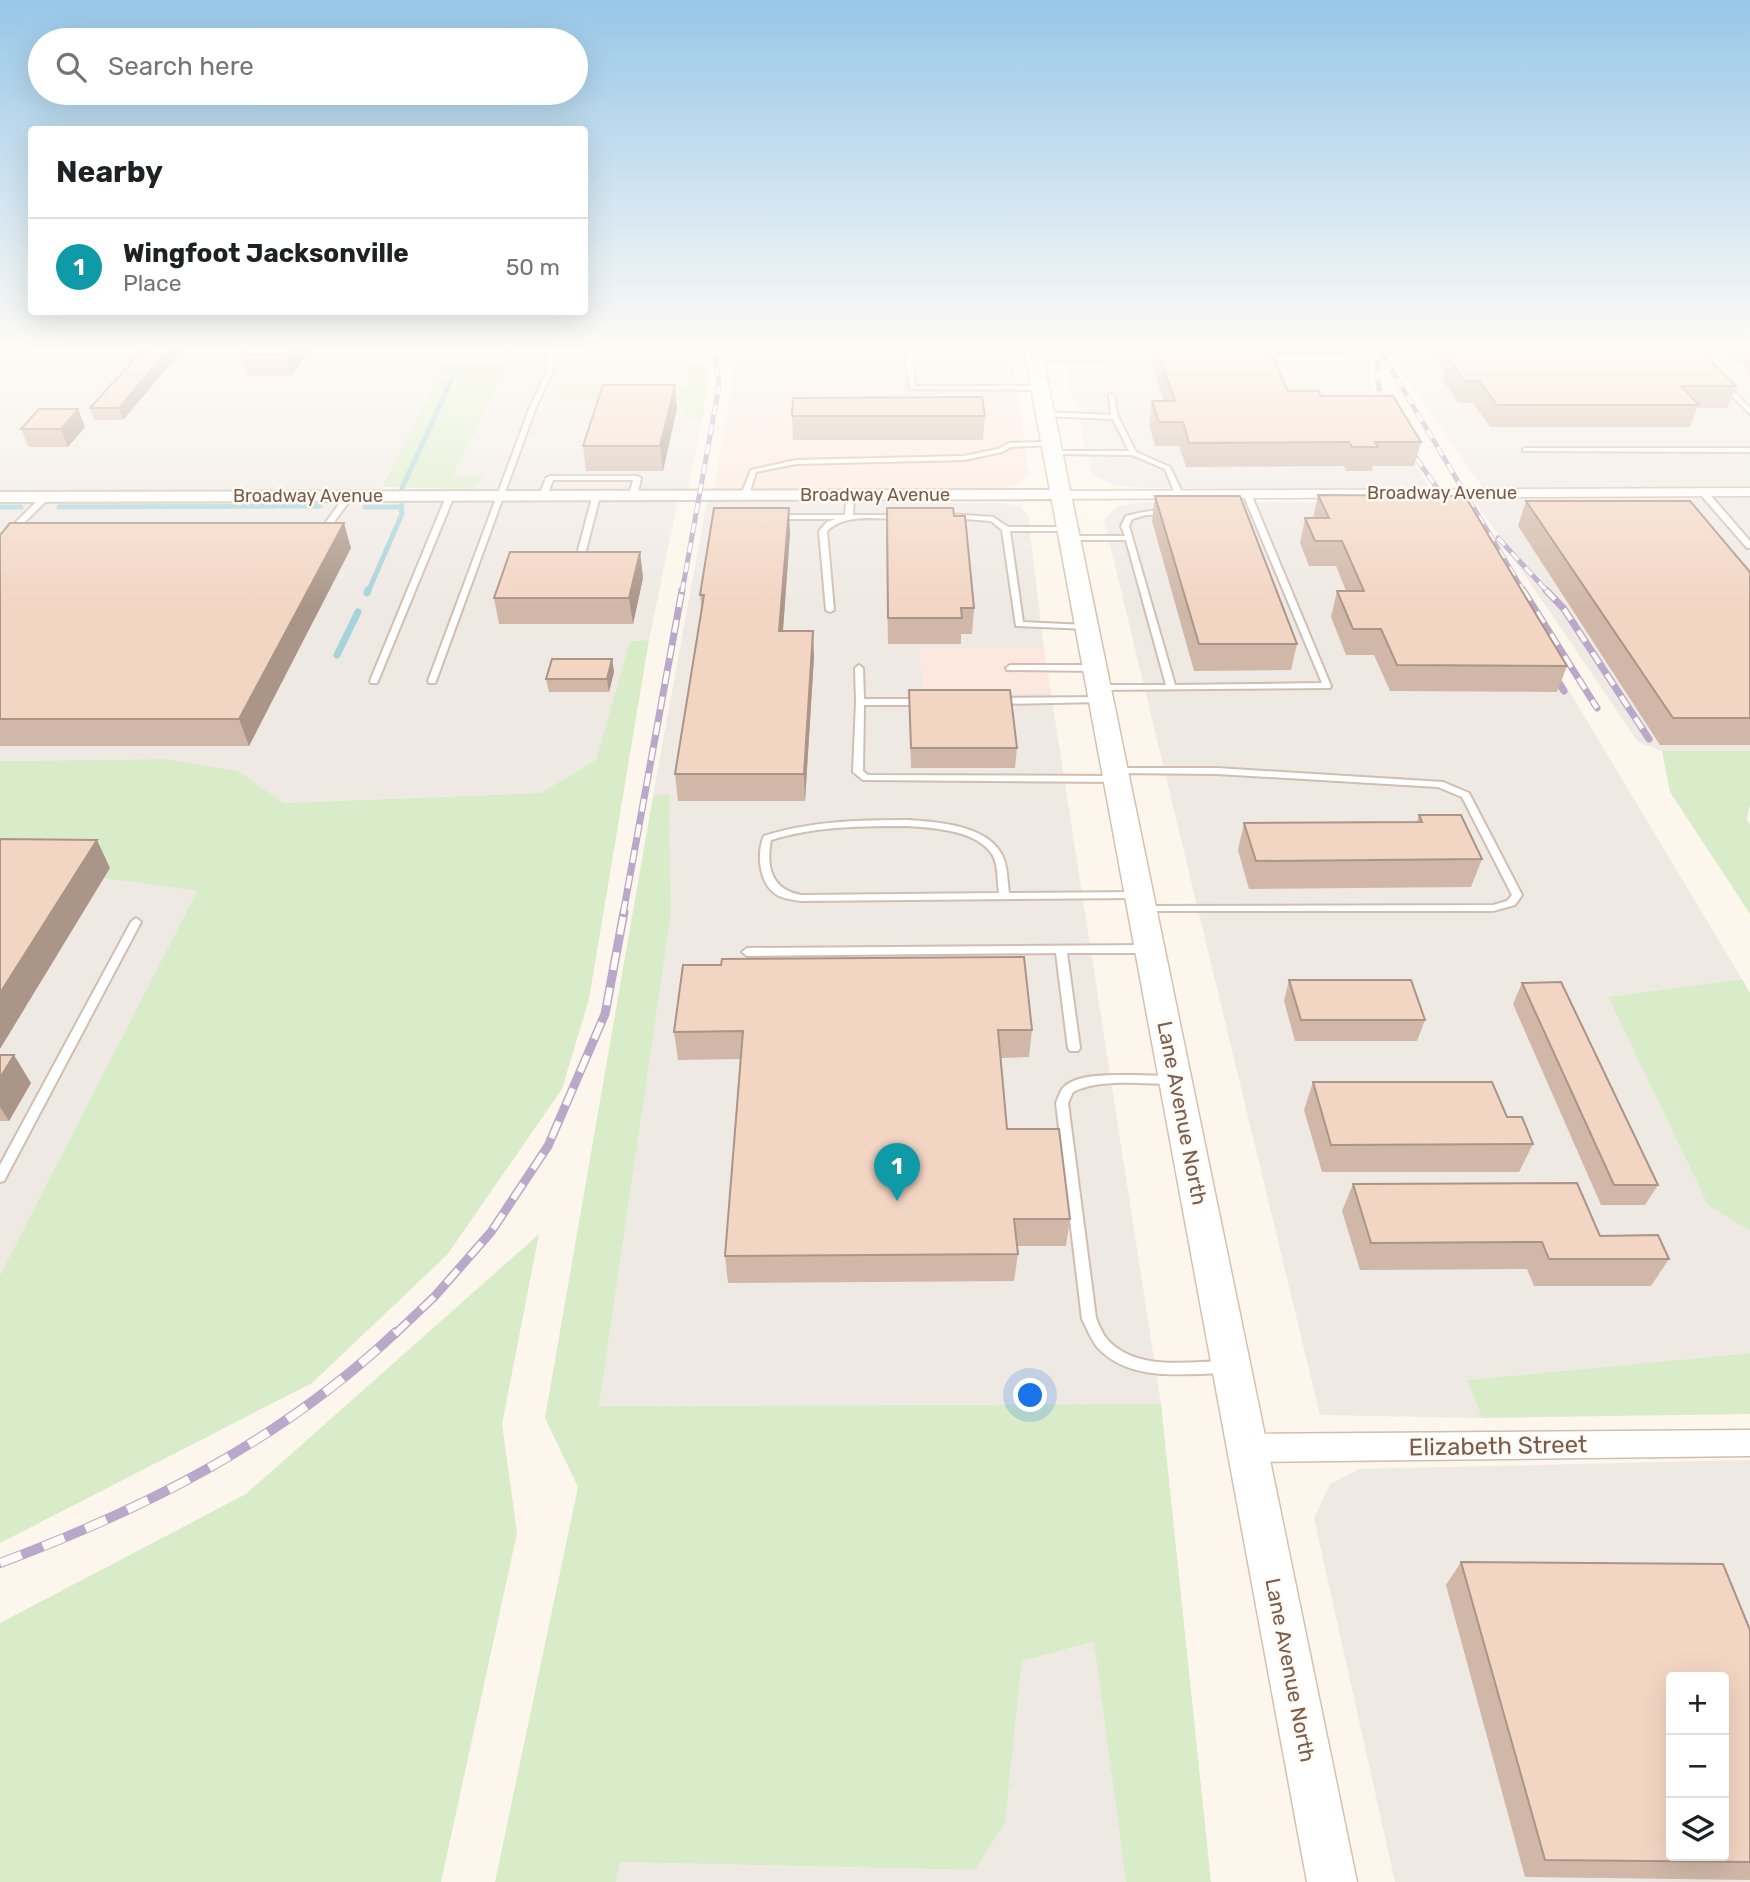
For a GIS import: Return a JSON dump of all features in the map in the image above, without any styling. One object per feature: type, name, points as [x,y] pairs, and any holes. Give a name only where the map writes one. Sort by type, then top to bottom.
[{"type":"main road","name":"Lane Avenue North","points":[[1048,432],[1332,1882]]},
{"type":"street","name":"Broadway Avenue","points":[[0,497],[633,496],[752,499],[850,495],[1750,492]]},
{"type":"street","name":"Elizabeth Street","points":[[1246,1448],[1750,1443]]},
{"type":"lane","points":[[432,681],[526,432]]},
{"type":"lane","points":[[1124,432],[1133,453]]},
{"type":"lane","points":[[752,499],[753,471],[765,466],[796,462],[964,458],[1000,451],[1009,445],[1133,453],[1168,468],[1179,494]]},
{"type":"lane","points":[[1525,450],[1750,450]]},
{"type":"lane","points":[[543,496],[550,478],[637,478],[633,496]]},
{"type":"lane","points":[[1703,492],[1750,546]]},
{"type":"lane","points":[[1010,668],[1097,685],[1327,685],[1247,494]]},
{"type":"lane","points":[[849,517],[850,495]]},
{"type":"lane","points":[[313,527],[326,527],[349,496]]},
{"type":"lane","points":[[374,681],[450,496]]},
{"type":"lane","points":[[580,558],[596,496]]},
{"type":"lane","points":[[0,542],[47,497]]},
{"type":"lane","points":[[1241,512],[1254,512]]},
{"type":"lane","points":[[1171,687],[1125,526],[1129,518],[1145,513],[1172,513]]},
{"type":"lane","points":[[936,516],[977,516],[993,519],[1006,529],[1129,538]]},
{"type":"lane","points":[[768,517],[911,517]]},
{"type":"lane","points":[[830,610],[823,531],[830,524],[849,517]]},
{"type":"lane","points":[[1006,529],[1019,624],[1086,627]]},
{"type":"lane","points":[[13,530],[26,530]]},
{"type":"lane","points":[[859,668],[858,772],[866,778],[1217,771],[1440,784],[1466,795],[1517,895],[1511,903],[1493,908],[1141,902],[1004,896],[801,898],[779,891],[766,871],[763,851],[766,838],[785,830],[881,824],[946,826],[985,841],[997,852],[1004,896]]},
{"type":"lane","points":[[993,701],[1097,685]]},
{"type":"lane","points":[[860,702],[940,702]]},
{"type":"lane","points":[[0,1177],[136,922]]},
{"type":"lane","points":[[747,952],[1151,949]]},
{"type":"lane","points":[[1061,950],[1074,1048]]},
{"type":"lane","points":[[1175,1080],[1085,1082],[1071,1087],[1065,1094],[1062,1103],[1089,1319],[1102,1343],[1128,1362],[1141,1367],[1230,1367]]},
{"type":"shaded area","points":[[0,432],[410,432],[379,492],[0,493]]},
{"type":"shaded area","points":[[475,432],[700,432],[687,491],[519,492],[473,489],[483,478],[453,475]]},
{"type":"shaded area","points":[[724,432],[1023,432],[1029,475],[1014,486],[995,489],[714,491]]},
{"type":"shaded area","points":[[1082,432],[1394,432],[1431,489],[1144,488],[1113,485],[1092,474]]},
{"type":"shaded area","points":[[1444,432],[1750,432],[1750,488],[1484,489]]},
{"type":"shaded area","points":[[1750,496],[1750,751],[1662,751],[1638,742],[1472,497]]},
{"type":"shaded area","points":[[678,500],[649,640],[630,641],[596,760],[541,793],[284,803],[238,771],[165,759],[0,761],[0,501]]},
{"type":"shaded area","points":[[707,501],[1003,503],[1020,506],[1028,516],[1044,648],[920,648],[923,691],[1051,693],[1161,1404],[599,1406],[671,914],[669,795],[653,796]]},
{"type":"shaded area","points":[[1142,502],[1329,502],[1466,519],[1742,979],[1608,997],[1708,1205],[1750,1231],[1750,1353],[1467,1380],[1482,1418],[1320,1415],[1104,520],[1117,507]]},
{"type":"shaded area","points":[[920,648],[1044,648],[1051,693],[923,692]]},
{"type":"shaded area","points":[[0,864],[197,891],[0,1275]]},
{"type":"shaded area","points":[[1750,1460],[1750,1882],[1395,1882],[1314,1518],[1330,1484],[1359,1469]]},
{"type":"shaded area","points":[[1095,1642],[1126,1882],[616,1882],[620,1862],[975,1870],[1005,1823],[1022,1661]]},
{"type":"green space","points":[[410,432],[475,432],[453,475],[484,477],[473,489],[382,487]]},
{"type":"green space","points":[[649,640],[589,999],[562,1089],[447,1255],[312,1383],[0,1543],[0,1275],[197,891],[0,864],[0,761],[165,759],[238,771],[284,803],[541,793],[596,760],[630,641]]},
{"type":"green space","points":[[1662,751],[1750,751],[1750,804],[1747,820],[1750,825],[1750,914],[1670,792]]},
{"type":"green space","points":[[669,794],[671,914],[599,1406],[1161,1404],[1211,1882],[1126,1882],[1094,1642],[1022,1661],[1005,1823],[975,1870],[620,1862],[616,1882],[495,1882],[578,1487],[545,1418],[653,796]]},
{"type":"green space","points":[[1742,979],[1750,993],[1750,1231],[1708,1205],[1608,997]]},
{"type":"green space","points":[[539,1234],[502,1424],[517,1533],[441,1882],[0,1882],[0,1623],[246,1494]]},
{"type":"green space","points":[[1750,1353],[1750,1414],[1482,1418],[1467,1380]]},
{"type":"building","points":[[588,432],[663,432],[660,446],[583,446]]},
{"type":"building","points":[[1186,432],[1415,432],[1421,442],[1375,442],[1378,447],[1352,447],[1349,442],[1189,443]]},
{"type":"building","points":[[1318,495],[1465,496],[1567,666],[1397,665],[1381,629],[1353,629],[1337,591],[1364,591],[1342,541],[1315,541],[1305,518],[1329,518]]},
{"type":"building","points":[[1155,496],[1240,496],[1297,644],[1199,644]]},
{"type":"building","points":[[1526,501],[1690,501],[1750,572],[1750,718],[1673,718]]},
{"type":"building","points":[[714,508],[789,508],[779,631],[813,631],[804,774],[675,774],[704,595],[700,595]]},
{"type":"building","points":[[887,508],[953,508],[954,516],[965,516],[974,608],[961,608],[962,618],[888,618]]},
{"type":"building","points":[[10,523],[344,523],[239,719],[0,719],[0,535]]},
{"type":"building","points":[[510,552],[640,552],[629,598],[494,598]]},
{"type":"building","points":[[552,659],[612,659],[607,679],[546,679]]},
{"type":"building","points":[[909,690],[1010,690],[1017,748],[911,748]]},
{"type":"building","points":[[1419,815],[1461,815],[1482,859],[1256,861],[1244,823],[1422,822]]},
{"type":"building","points":[[0,839],[97,840],[0,993]]},
{"type":"building","points":[[1024,957],[1032,1030],[998,1030],[1007,1129],[1059,1129],[1070,1219],[1014,1219],[1018,1254],[725,1256],[743,1031],[674,1032],[683,965],[721,965],[722,959]]},
{"type":"building","points":[[1289,980],[1411,980],[1425,1020],[1301,1020]]},
{"type":"building","points":[[1561,982],[1658,1185],[1614,1185],[1522,983]]},
{"type":"building","points":[[0,1055],[14,1055],[0,1078]]},
{"type":"building","points":[[1313,1082],[1492,1082],[1507,1117],[1522,1117],[1533,1144],[1331,1145]]},
{"type":"building","points":[[1577,1183],[1600,1236],[1658,1235],[1669,1259],[1549,1259],[1542,1242],[1371,1243],[1353,1184]]},
{"type":"building","points":[[1461,1562],[1723,1564],[1750,1630],[1750,1862],[1545,1860]]},
{"type":"waterway","points":[[402,488],[428,432]]},
{"type":"waterway","points":[[59,507],[320,506]]},
{"type":"waterway","points":[[0,507],[21,507]]},
{"type":"waterway","points":[[365,507],[401,507]]},
{"type":"waterway","points":[[368,592],[402,514],[401,507]]},
{"type":"waterway","points":[[337,655],[358,612]]},
{"type":"railway","points":[[682,592],[711,432]]},
{"type":"railway","points":[[1428,432],[1524,592]]},
{"type":"railway","points":[[1405,442],[1453,511]]},
{"type":"railway","points":[[1498,538],[1548,592]]},
{"type":"railway","points":[[623,914],[682,590]]},
{"type":"railway","points":[[1523,590],[1597,708]]},
{"type":"railway","points":[[1546,590],[1564,609],[1649,739]]},
{"type":"railway","points":[[1550,669],[1564,691]]},
{"type":"railway","points":[[395,1334],[435,1296],[491,1232],[548,1146],[605,1014],[624,912]]},
{"type":"railway","points":[[0,1563],[107,1519],[210,1467],[307,1406],[396,1332]]},
{"type":"place","name":"Wingfoot Jacksonville","points":[[897,1201]]}]
